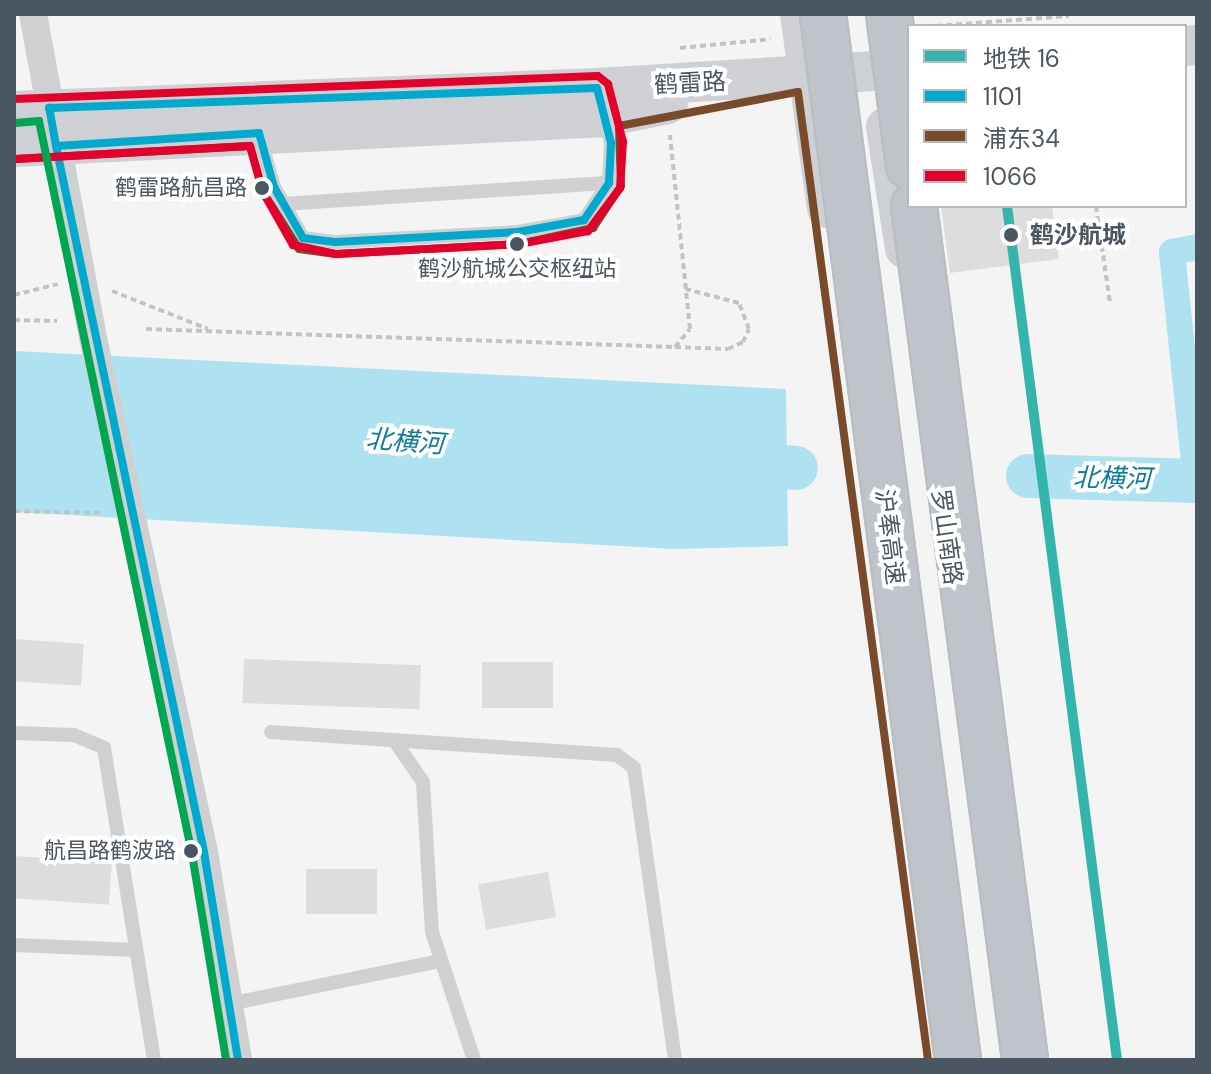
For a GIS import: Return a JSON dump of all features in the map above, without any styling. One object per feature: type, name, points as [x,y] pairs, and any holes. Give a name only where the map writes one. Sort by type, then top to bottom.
[{"type":"highway","points":[[889,14],[907,151]]},
{"type":"highway","name":"沪奉高速","points":[[808,21],[958,1060]]},
{"type":"highway","points":[[914,208],[1026,1060]]},
{"type":"main road","name":"罗山南路","points":[[869,14],[893,70],[907,174]]},
{"type":"main road","points":[[808,21],[808,78],[940,1060]]},
{"type":"main road","points":[[808,78],[893,70]]},
{"type":"main road","name":"鹤雷路","points":[[39,122],[259,133],[601,102],[808,78]]},
{"type":"main road","name":"鹤雷路","points":[[14,147],[39,122],[601,102],[667,105],[808,78]]},
{"type":"main road","name":"罗山南路","points":[[912,208],[1026,1060]]},
{"type":"street","points":[[33,14],[39,122],[82,279],[204,852],[238,1060]]},
{"type":"lane","points":[[259,133],[282,204],[303,238],[335,242],[518,232],[584,220],[609,183],[611,143],[601,102]]},
{"type":"lane","points":[[282,204],[609,183]]},
{"type":"lane","points":[[271,732],[617,755],[634,768],[675,1060]]},
{"type":"lane","points":[[14,733],[74,735],[104,748],[154,1060]]},
{"type":"lane","points":[[394,740],[423,782],[424,858],[441,961],[474,1060]]},
{"type":"lane","points":[[14,945],[136,950]]},
{"type":"lane","points":[[229,1004],[441,961]]},
{"type":"path","points":[[960,24],[1069,15]]},
{"type":"path","points":[[668,49],[808,21]]},
{"type":"path","points":[[667,105],[690,329],[675,347]]},
{"type":"path","points":[[1096,208],[1110,303]]},
{"type":"path","points":[[14,295],[82,279],[214,331]]},
{"type":"path","points":[[146,329],[728,349],[743,342],[749,329],[739,303],[686,289]]},
{"type":"path","points":[[14,320],[57,321]]},
{"type":"path","points":[[14,511],[132,513]]},
{"type":"water","points":[[14,351],[786,389],[788,546],[674,549],[14,512]]},
{"type":"building","name":"鹤沙航城","points":[[941,208],[1052,208],[1059,259],[950,273]]},
{"type":"building","points":[[14,639],[84,644],[81,686],[14,681]]},
{"type":"building","points":[[244,659],[421,665],[419,709],[242,703]]},
{"type":"building","points":[[482,662],[553,662],[553,708],[482,708]]},
{"type":"building","points":[[14,856],[112,863],[109,905],[14,898]]},
{"type":"building","points":[[306,869],[377,869],[377,914],[306,914]]},
{"type":"building","points":[[548,872],[556,917],[486,930],[478,884]]},
{"type":"waterway","points":[[1196,481],[1172,252],[1197,247]]},
{"type":"waterway","name":"北横河","points":[[726,463],[796,468]]},
{"type":"waterway","name":"北横河","points":[[1028,476],[1196,481]]},
{"type":"metro line","name":"16","points":[[1007,208],[1117,1060]]},
{"type":"transit line","name":"1066","points":[[14,99],[598,76],[608,84],[623,142],[620,188],[588,231],[519,244],[336,254],[293,245],[263,192],[250,146],[15,159]]},
{"type":"transit line","name":"1101","points":[[597,88],[611,143],[609,183],[584,220],[518,232],[335,242],[303,238],[274,187],[259,133],[56,146],[49,108],[597,88]]},
{"type":"transit line","name":"浦东34","points":[[15,159],[250,146],[263,192],[299,249],[336,254],[519,244],[593,228],[621,186],[619,126],[798,92],[928,1060]]},
{"type":"transit line","points":[[15,123],[39,121],[192,854],[226,1060]]},
{"type":"transit line","name":"1101","points":[[56,146],[204,852],[238,1060]]},
{"type":"place","name":"鹤雷路航昌路","points":[[262,188]]},
{"type":"place","name":"鹤沙航城","points":[[1011,235]]},
{"type":"place","name":"鹤沙航城公交枢纽站","points":[[517,244]]},
{"type":"place","name":"航昌路鹤波路","points":[[191,851]]}]
